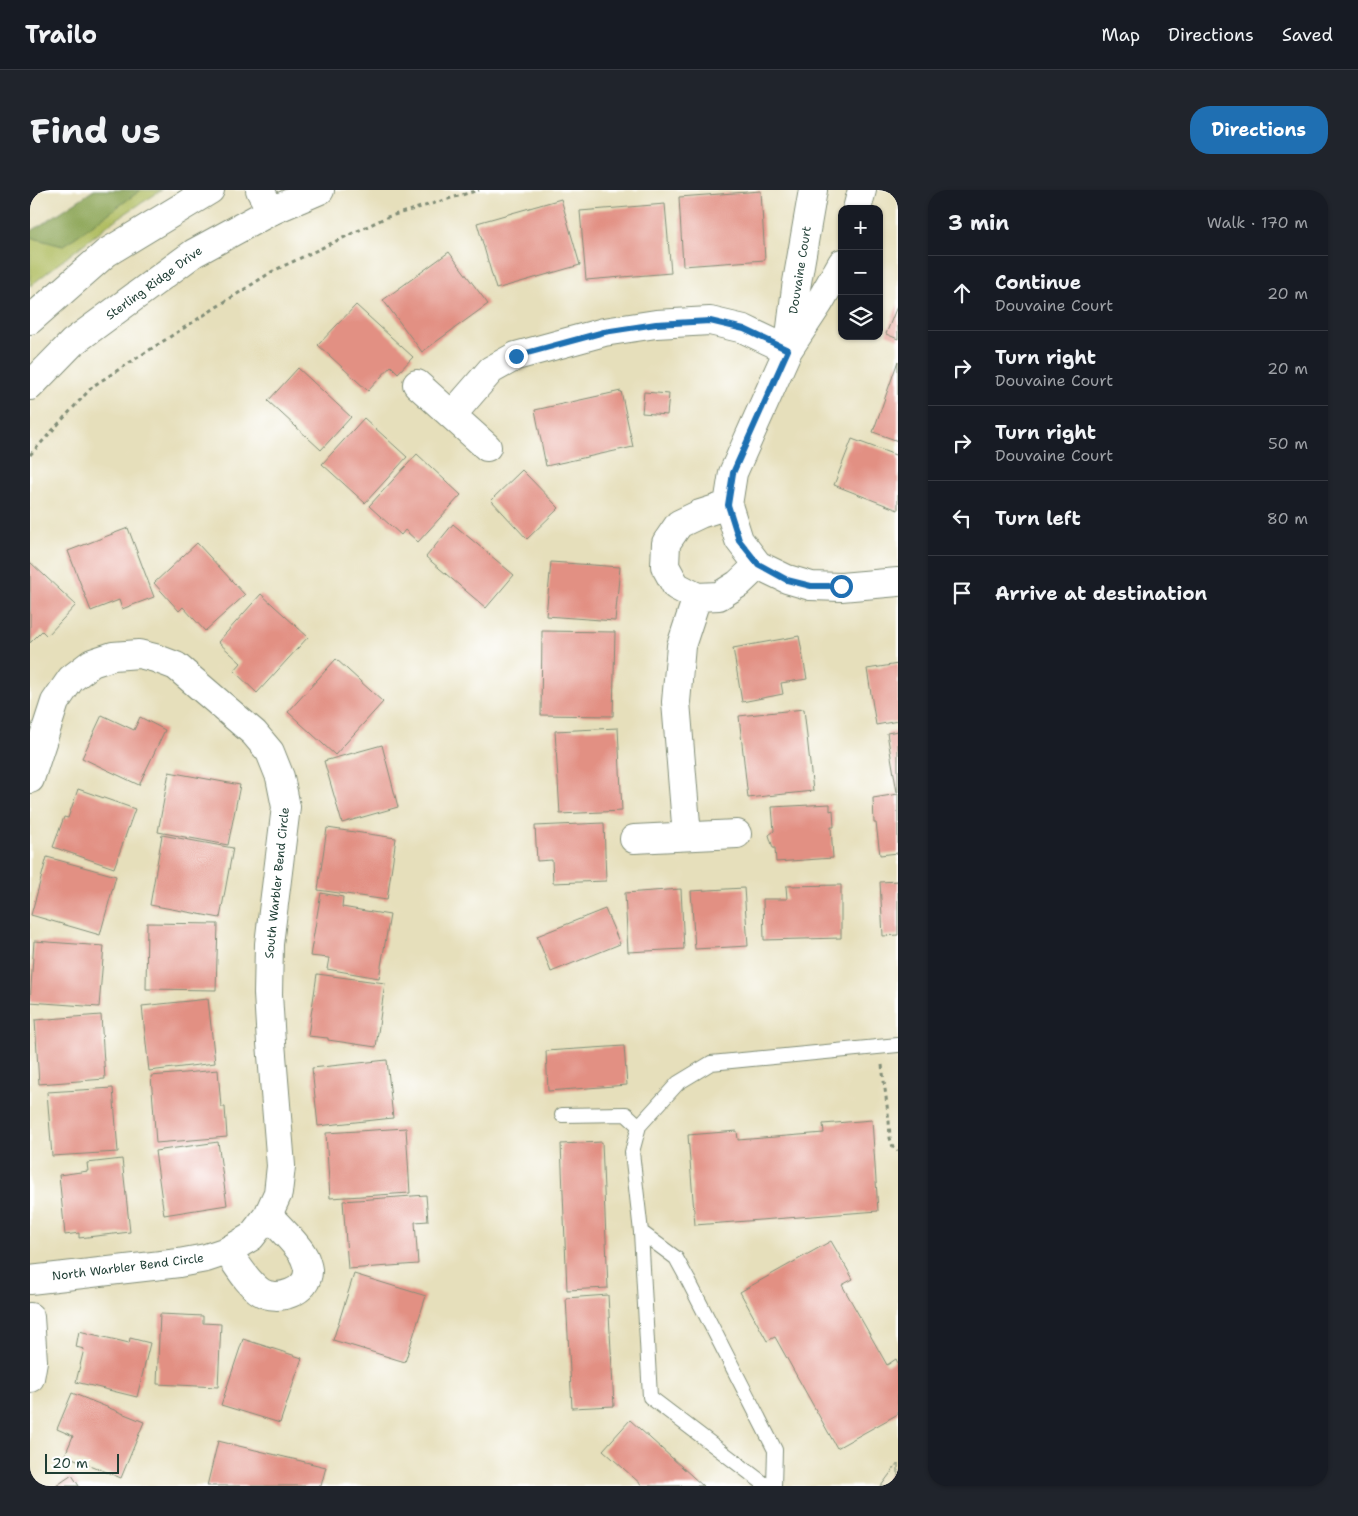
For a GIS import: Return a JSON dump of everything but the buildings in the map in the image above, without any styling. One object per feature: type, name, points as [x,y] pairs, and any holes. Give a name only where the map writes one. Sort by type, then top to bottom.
[{"type":"street","points":[[30,320],[106,253],[210,190]]},
{"type":"street","name":"Sterling Ridge Drive","points":[[30,386],[72,342],[265,200],[320,190]]},
{"type":"street","name":"Douvaine Court","points":[[788,350],[796,288],[813,190]]},
{"type":"street","points":[[859,205],[862,190]]},
{"type":"street","name":"Douvaine Court","points":[[838,270],[820,303],[788,350],[733,473],[728,505],[739,540],[758,564],[787,580],[811,586],[898,582]]},
{"type":"street","points":[[452,415],[491,370],[516,356],[604,332],[656,324],[710,321],[744,329],[788,350]]},
{"type":"street","points":[[417,384],[487,446]]},
{"type":"street","points":[[728,505],[700,514],[679,524],[666,543],[665,566],[676,586],[697,597],[719,596],[738,584],[758,564]]},
{"type":"street","points":[[687,836],[676,702],[681,646],[697,597]]},
{"type":"street","name":"South Warbler Bend Circle","points":[[30,779],[55,702],[71,679],[92,663],[113,656],[139,654],[176,666],[254,733],[270,752],[280,777],[286,807],[269,944],[268,994],[270,1043],[281,1166],[278,1193],[268,1214],[251,1237]]},
{"type":"street","points":[[634,839],[737,834]]},
{"type":"street","points":[[227,1251],[247,1278],[262,1292],[276,1297],[292,1293],[303,1284],[308,1271],[304,1256],[268,1214]]},
{"type":"street","name":"North Warbler Bend Circle","points":[[30,1280],[206,1258],[227,1251],[251,1237]]},
{"type":"street","points":[[30,1318],[33,1361],[30,1378]]},
{"type":"lane","points":[[767,1486],[650,1397],[641,1232],[632,1152],[639,1126],[678,1084],[711,1063],[898,1045]]},
{"type":"lane","points":[[562,1115],[626,1114],[639,1126]]},
{"type":"lane","points":[[641,1232],[676,1258],[775,1450],[774,1486]]},
{"type":"path","points":[[30,455],[93,386],[273,271],[387,217],[479,190]]},
{"type":"path","points":[[879,1047],[890,1138],[892,1147],[898,1151]]},
{"type":"green space","points":[[94,190],[141,190],[63,246],[30,237],[30,232]]},
{"type":"green space","points":[[141,190],[162,190],[112,222],[30,286],[30,237],[63,246]]},
{"type":"route","points":[[516,356],[604,332],[656,324],[710,321],[744,329],[788,350],[733,473],[728,505],[739,540],[758,564],[787,580],[811,586],[841,586]]}]
